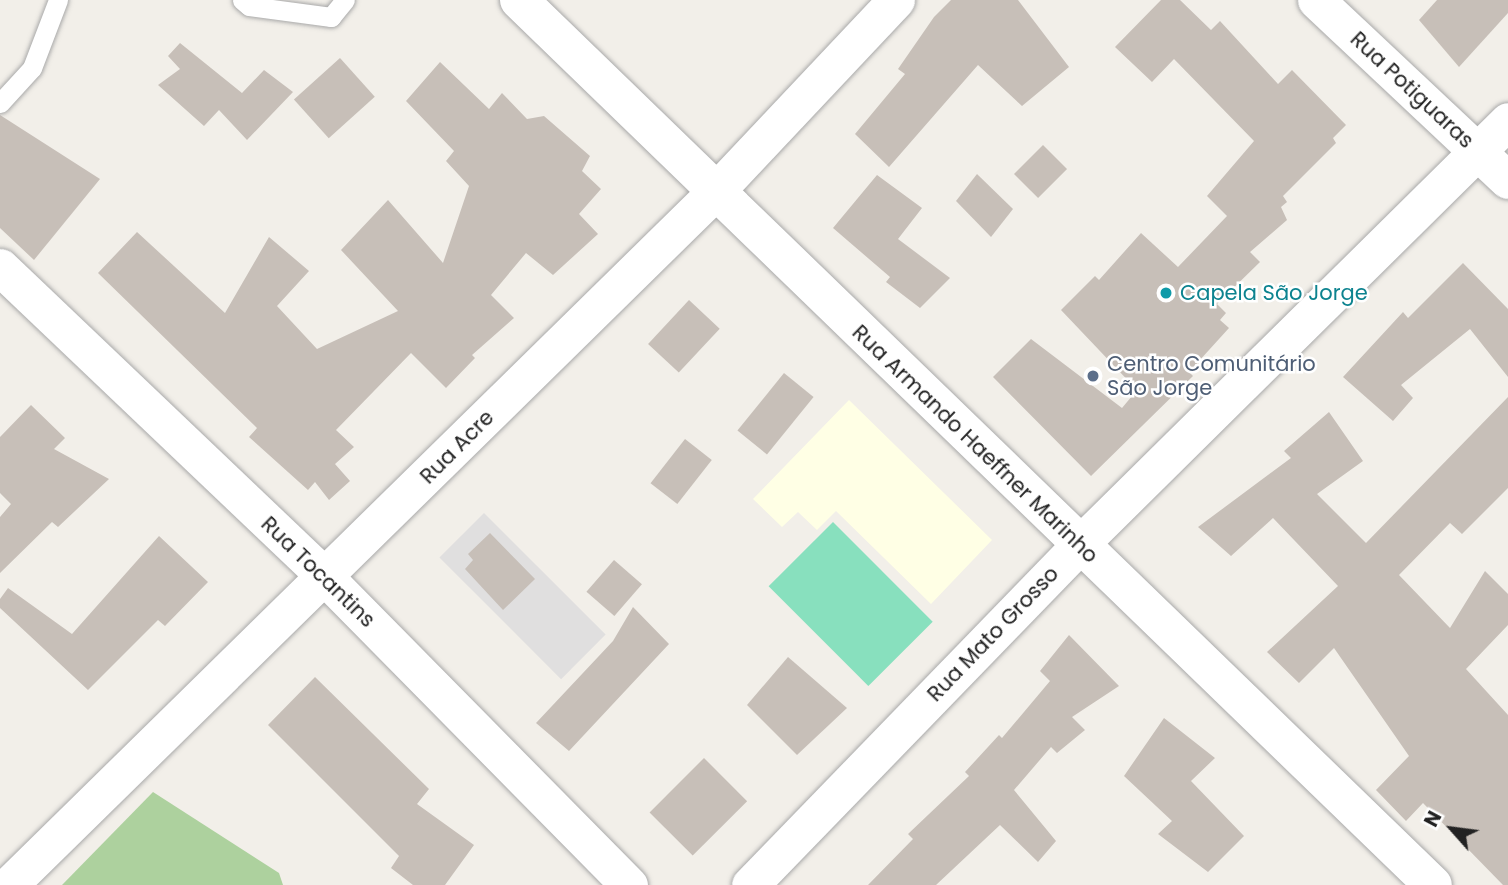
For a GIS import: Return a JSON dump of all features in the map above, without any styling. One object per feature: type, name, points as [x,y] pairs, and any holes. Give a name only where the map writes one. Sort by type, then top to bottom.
[{"type":"street","name":"Rua Armando Haeffner Marinho","points":[[519,0],[1433,885]]},
{"type":"street","name":"Rua Acre","points":[[9,885],[325,578],[715,192],[896,0]]},
{"type":"street","name":"Rua Potiguaras","points":[[1316,0],[1508,180]]},
{"type":"street","name":"Rua Mato Grosso","points":[[750,885],[1079,545],[1508,121]]},
{"type":"street","name":"Rua Tocantins","points":[[0,267],[325,578],[629,885]]},
{"type":"lane","points":[[0,103],[32,68],[58,0]]},
{"type":"lane","points":[[242,0],[249,6],[331,17],[345,0]]},
{"type":"shaded area","points":[[849,400],[992,540],[931,604],[836,511],[817,530],[798,512],[782,527],[753,499]]},
{"type":"shaded area","points":[[484,513],[606,635],[561,679],[439,558]]},
{"type":"green space","points":[[833,522],[933,622],[868,686],[769,586]]},
{"type":"green space","points":[[153,792],[279,873],[283,885],[62,885]]},
{"type":"building","points":[[951,0],[1018,0],[1069,67],[1022,106],[978,65],[889,167],[855,134],[905,74],[898,69],[934,17]]},
{"type":"building","points":[[1161,0],[1180,0],[1211,30],[1220,21],[1278,84],[1292,70],[1346,125],[1333,138],[1336,143],[1283,196],[1287,202],[1281,207],[1287,220],[1250,252],[1260,262],[1217,304],[1226,313],[1220,320],[1229,328],[1189,372],[1193,376],[1091,476],[993,377],[1031,339],[1122,408],[1137,390],[1061,310],[1095,276],[1099,280],[1141,233],[1178,267],[1227,216],[1207,196],[1254,141],[1174,59],[1152,82],[1115,47]]},
{"type":"building","points":[[1437,0],[1508,0],[1508,13],[1459,67],[1419,20]]},
{"type":"building","points":[[180,43],[242,93],[264,70],[293,92],[247,140],[219,110],[204,126],[158,85],[180,69],[168,56]]},
{"type":"building","points":[[340,58],[375,97],[329,138],[294,99]]},
{"type":"building","points":[[440,62],[489,109],[502,93],[527,119],[544,116],[590,156],[582,171],[601,189],[579,214],[598,234],[553,275],[526,253],[491,295],[514,318],[472,355],[475,358],[446,388],[411,353],[336,430],[354,447],[335,464],[350,481],[329,500],[315,482],[308,490],[249,437],[257,428],[98,273],[137,232],[225,313],[269,237],[309,271],[277,306],[317,349],[398,311],[341,250],[388,200],[443,263],[469,186],[446,161],[454,151],[406,101]]},
{"type":"building","points":[[0,115],[100,179],[34,260],[0,228]]},
{"type":"building","points":[[1043,145],[1067,169],[1038,198],[1014,174]]},
{"type":"building","points":[[977,174],[1013,209],[991,237],[956,201]]},
{"type":"building","points":[[877,175],[922,208],[898,239],[950,278],[920,308],[886,282],[890,277],[833,228]]},
{"type":"building","points":[[1463,263],[1508,309],[1508,377],[1470,329],[1401,385],[1413,398],[1393,421],[1343,377],[1403,312],[1408,318]]},
{"type":"building","points":[[689,300],[720,329],[679,373],[648,344]]},
{"type":"building","points":[[784,373],[814,397],[767,454],[737,431]]},
{"type":"building","points":[[1508,397],[1508,488],[1462,534],[1450,523],[1399,575],[1450,628],[1485,571],[1508,594],[1508,625],[1466,669],[1508,715],[1508,885],[1503,885],[1423,803],[1406,821],[1376,790],[1409,756],[1334,648],[1299,683],[1267,652],[1338,586],[1273,518],[1231,556],[1198,527],[1291,458],[1284,451],[1329,412],[1363,461],[1317,494],[1366,543]]},
{"type":"building","points":[[31,405],[65,438],[54,449],[109,479],[58,527],[52,522],[0,573],[0,517],[11,504],[0,493],[0,437]]},
{"type":"building","points":[[685,439],[712,460],[677,504],[651,483]]},
{"type":"building","points":[[490,533],[535,579],[503,610],[465,569],[473,560],[468,554]]},
{"type":"building","points":[[159,536],[208,582],[165,626],[158,620],[88,690],[0,608],[0,599],[8,588],[72,634]]},
{"type":"building","points":[[614,560],[642,584],[614,616],[586,592]]},
{"type":"building","points":[[633,607],[669,644],[569,751],[536,723],[613,641]]},
{"type":"building","points":[[1069,635],[1119,686],[1072,717],[1085,730],[1057,753],[1051,747],[1014,790],[1056,841],[1038,862],[1000,825],[936,885],[868,885],[913,839],[908,834],[969,776],[965,772],[999,735],[1002,738],[1050,681],[1040,671]]},
{"type":"building","points":[[788,657],[847,708],[797,755],[747,705]]},
{"type":"building","points":[[315,677],[429,789],[417,804],[474,845],[445,885],[413,885],[391,868],[399,856],[268,725]]},
{"type":"building","points":[[1164,718],[1215,758],[1191,781],[1244,836],[1208,872],[1158,834],[1172,821],[1124,776]]},
{"type":"building","points":[[704,758],[747,801],[693,856],[650,812]]},
{"type":"place","name":"Capela São Jorge","points":[[1166,293]]},
{"type":"place","name":"Centro Comunitário São Jorge","points":[[1093,376]]}]
